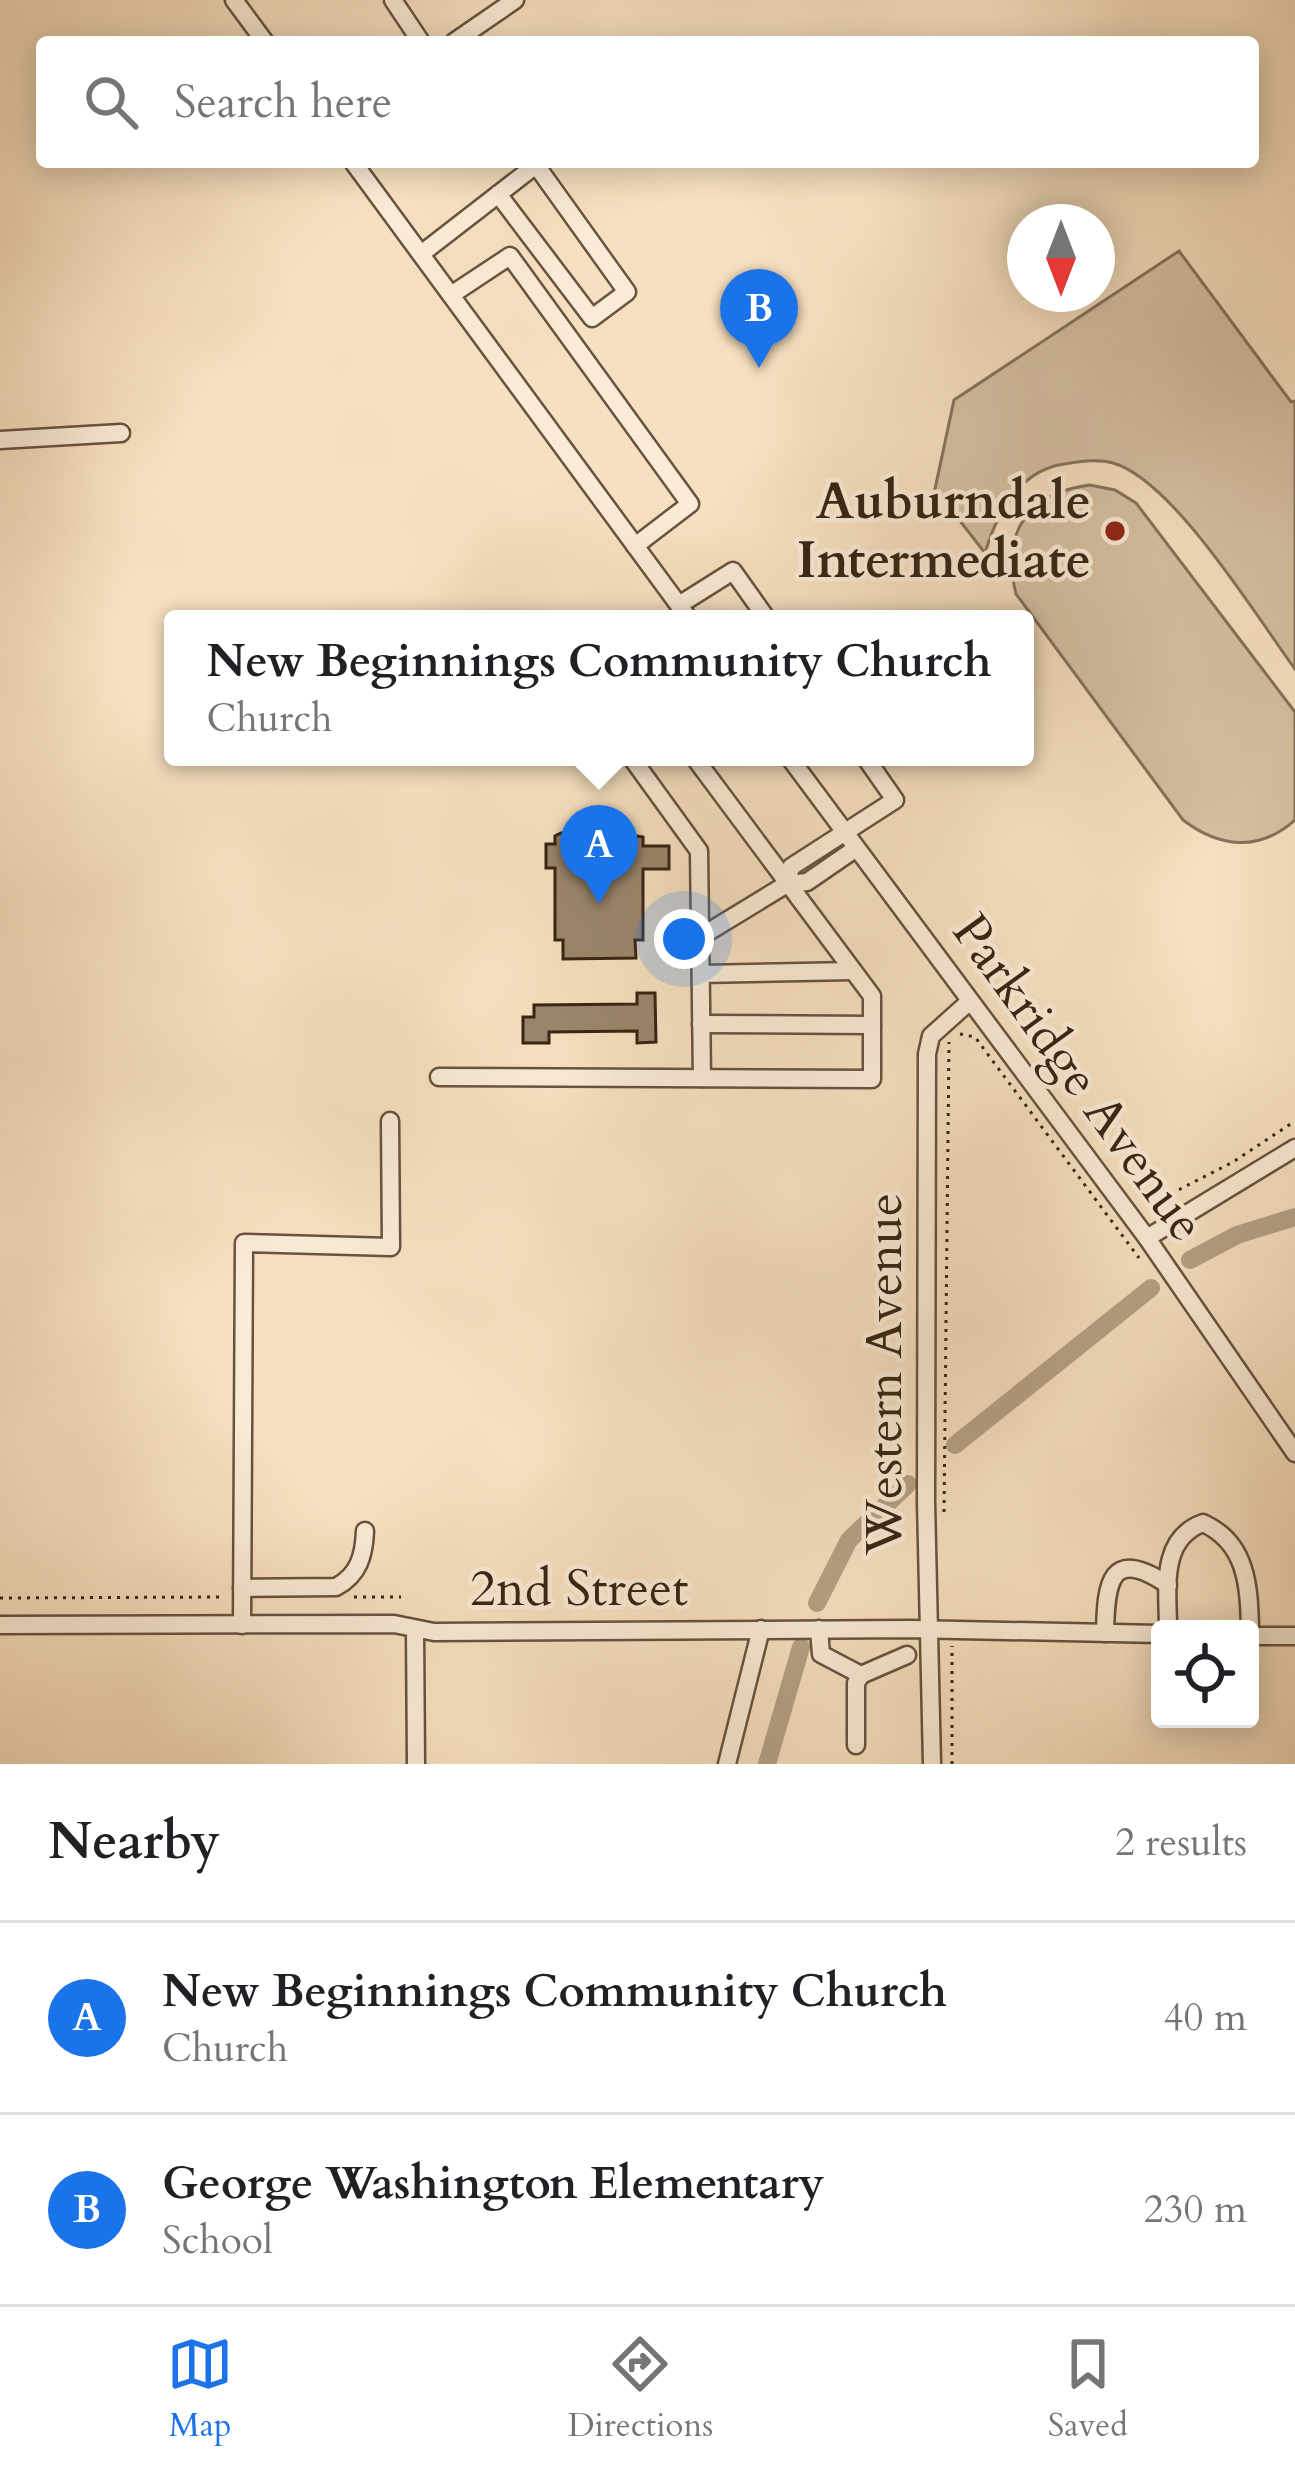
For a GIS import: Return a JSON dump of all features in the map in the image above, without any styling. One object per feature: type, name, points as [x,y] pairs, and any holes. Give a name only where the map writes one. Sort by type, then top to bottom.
[{"type":"street","points":[[234,0],[261,36]]},
{"type":"street","points":[[393,0],[417,36]]},
{"type":"street","points":[[463,36],[515,0]]},
{"type":"street","points":[[357,168],[683,610]]},
{"type":"street","points":[[421,254],[532,168]]},
{"type":"street","points":[[498,194],[592,318],[627,292],[538,168]]},
{"type":"street","points":[[451,295],[510,256],[690,504],[635,546]]},
{"type":"street","points":[[0,440],[121,433]]},
{"type":"street","points":[[686,610],[733,572],[760,610]]},
{"type":"street","points":[[638,766],[700,851],[701,1078]]},
{"type":"street","points":[[439,1077],[872,1079],[872,996],[701,766]]},
{"type":"street","name":"Parkridge Avenue","points":[[795,766],[1147,1238],[1152,1262],[1185,1296],[1295,1453]]},
{"type":"street","points":[[787,884],[791,867],[896,800],[871,766]]},
{"type":"street","points":[[700,937],[787,884],[807,883],[855,848]]},
{"type":"street","points":[[700,974],[853,971]]},
{"type":"street","name":"Western Avenue","points":[[932,1764],[926,1501],[927,1054],[931,1036],[970,1001]]},
{"type":"street","points":[[701,1024],[872,1025]]},
{"type":"street","points":[[242,1625],[244,1243],[392,1247],[390,1121]]},
{"type":"street","points":[[1147,1238],[1295,1148]]},
{"type":"street","points":[[1168,1620],[1172,1550],[1188,1529],[1203,1523],[1222,1532],[1241,1561],[1249,1582],[1250,1620]]},
{"type":"street","points":[[242,1593],[336,1587],[349,1580],[364,1554],[365,1531]]},
{"type":"street","points":[[1105,1633],[1106,1589],[1113,1574],[1126,1567],[1147,1570],[1168,1585]]},
{"type":"street","name":"2nd Street","points":[[0,1625],[394,1624],[415,1630],[1151,1634]]},
{"type":"street","points":[[825,1629],[821,1654],[861,1675]]},
{"type":"street","points":[[415,1630],[416,1764]]},
{"type":"street","points":[[727,1764],[761,1630]]},
{"type":"street","points":[[1259,1633],[1295,1636]]},
{"type":"street","points":[[856,1745],[856,1683],[861,1675],[908,1655]]},
{"type":"path","points":[[944,1489],[949,1039],[955,1034],[975,1037],[1152,1262]]},
{"type":"path","points":[[1132,1218],[1295,1121]]},
{"type":"path","points":[[0,1598],[242,1593]]},
{"type":"path","points":[[354,1597],[400,1597]]},
{"type":"shaded area","points":[[1179,251],[1291,402],[1295,401],[1295,669],[1187,522],[1136,475],[1113,463],[1065,464],[1030,478],[1010,499],[985,553],[935,489],[954,400],[1087,312],[1115,312],[1115,293]]},
{"type":"shaded area","points":[[1090,485],[1115,490],[1136,503],[1295,712],[1295,820],[1281,830],[1253,841],[1225,841],[1183,820],[1034,618],[1034,610],[1028,610],[1016,594],[1012,552],[1016,535],[1035,507],[1068,489]]},
{"type":"building","points":[[580,828],[618,828],[618,833],[643,837],[643,846],[669,846],[669,869],[643,869],[643,940],[635,940],[636,958],[563,959],[563,940],[555,940],[555,868],[546,868],[546,844],[555,844],[555,836],[561,833],[580,833]]},
{"type":"building","points":[[637,993],[655,993],[656,1042],[637,1043],[637,1031],[549,1032],[549,1043],[523,1043],[523,1017],[534,1017],[534,1005],[637,1004]]},
{"type":"waterway","points":[[1190,1260],[1237,1235],[1295,1217]]},
{"type":"waterway","points":[[955,1445],[1151,1288]]},
{"type":"waterway","points":[[817,1603],[849,1540],[908,1484]]},
{"type":"waterway","points":[[767,1764],[801,1647]]},
{"type":"place","name":"George Washington Elementary","points":[[759,368]]},
{"type":"place","name":"Auburndale Intermediate","points":[[1115,531]]},
{"type":"place","name":"New Beginnings Community Church","points":[[599,904]]}]
